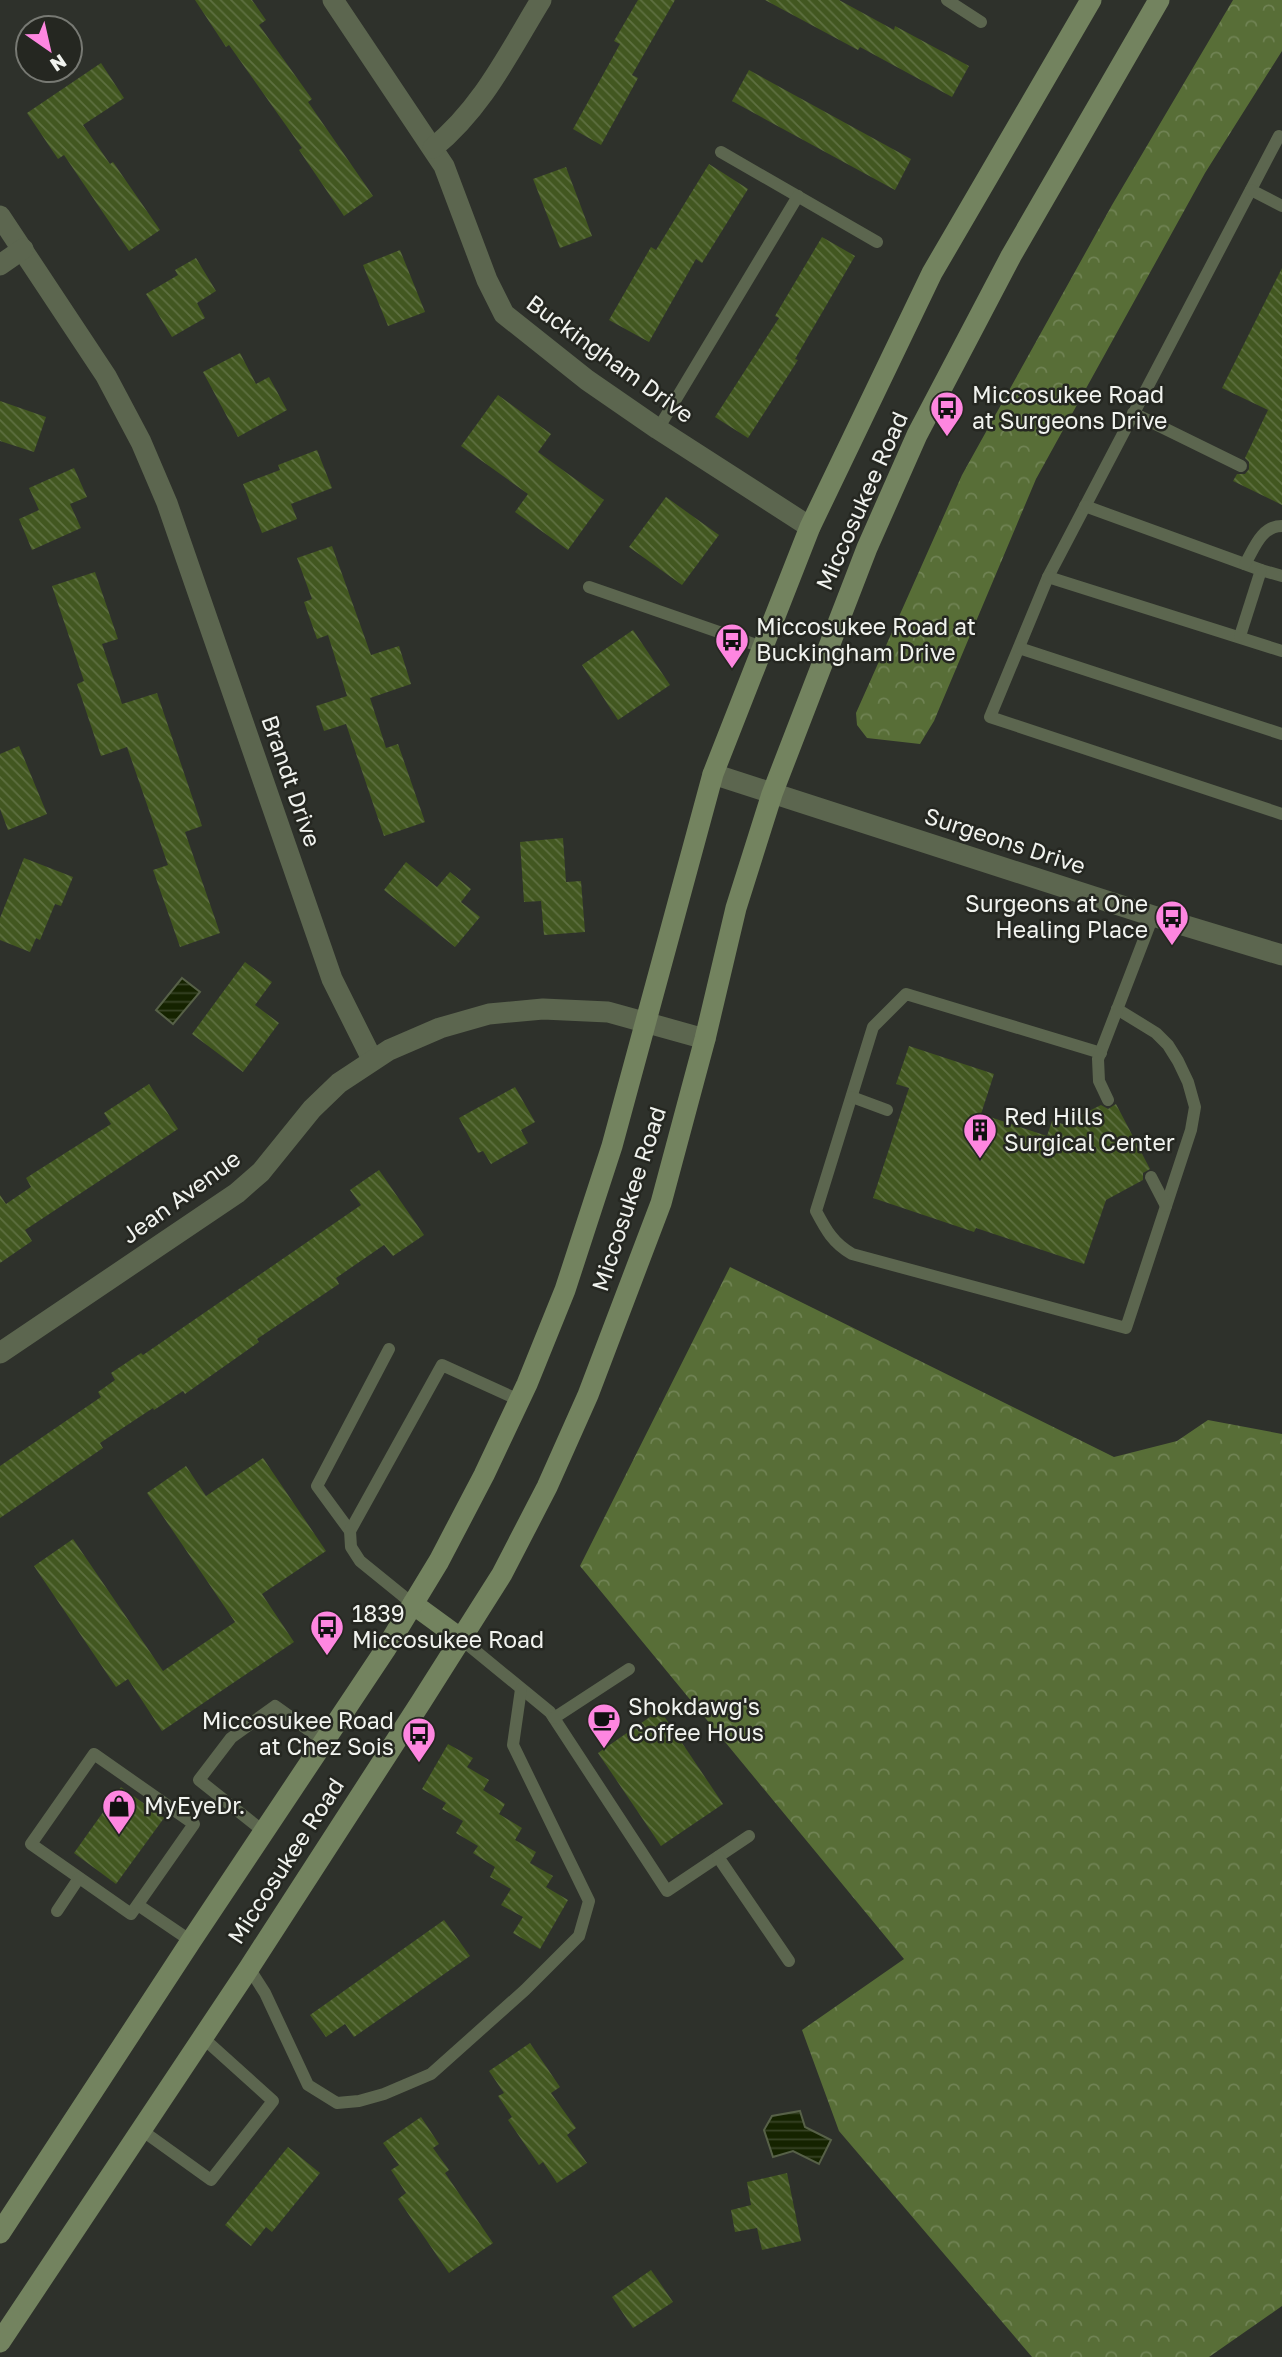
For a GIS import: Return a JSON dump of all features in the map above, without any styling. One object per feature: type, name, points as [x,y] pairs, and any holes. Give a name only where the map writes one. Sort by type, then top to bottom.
[{"type":"street","name":"Buckingham Drive","points":[[333,0],[444,166],[487,281],[504,314],[587,380],[810,527]]},
{"type":"street","points":[[433,148],[457,128],[480,100],[541,0]]},
{"type":"street","name":"Miccosukee Road","points":[[0,2234],[263,1831],[386,1650],[439,1561],[484,1475],[519,1400],[570,1276],[612,1146],[713,774],[810,527],[874,389],[944,251],[1091,0]]},
{"type":"street","name":"Miccosukee Road","points":[[0,2342],[249,1968],[461,1639],[502,1574],[547,1487],[588,1395],[661,1203],[705,1039],[736,908],[772,794],[862,561],[917,435],[1011,256],[1159,0]]},
{"type":"street","name":"Brandt Drive","points":[[0,216],[106,376],[141,442],[167,503],[332,979],[372,1059]]},
{"type":"street","points":[[0,265],[23,249]]},
{"type":"street","name":"Surgeons Drive","points":[[713,774],[1282,955]]},
{"type":"street","points":[[372,1059],[440,1028],[489,1014],[543,1009],[608,1012],[705,1039]]},
{"type":"street","name":"Jean Avenue","points":[[0,1353],[237,1193],[261,1172],[312,1109],[339,1083],[372,1059]]},
{"type":"street","points":[[413,1604],[461,1639]]},
{"type":"lane","points":[[947,0],[981,22]]},
{"type":"lane","points":[[1279,136],[1048,577],[990,717],[1282,814]]},
{"type":"lane","points":[[721,152],[877,242]]},
{"type":"lane","points":[[1251,190],[1282,206]]},
{"type":"lane","points":[[658,429],[798,196]]},
{"type":"lane","points":[[1133,413],[1241,466]]},
{"type":"lane","points":[[1084,506],[1282,576]]},
{"type":"lane","points":[[1245,564],[1264,533],[1282,526]]},
{"type":"lane","points":[[1240,636],[1261,570]]},
{"type":"lane","points":[[1048,577],[1282,651]]},
{"type":"lane","points":[[589,587],[762,647]]},
{"type":"lane","points":[[1019,648],[1282,734]]},
{"type":"lane","points":[[1108,1100],[1099,1081],[1098,1059],[1153,916]]},
{"type":"lane","points":[[1101,1053],[906,994],[873,1027],[817,1211],[826,1231],[836,1245],[852,1254],[1126,1328],[1191,1130],[1195,1107],[1188,1082],[1168,1045],[1156,1033],[1117,1009]]},
{"type":"lane","points":[[852,1097],[887,1110]]},
{"type":"lane","points":[[1151,1177],[1166,1206]]},
{"type":"lane","points":[[350,1531],[317,1486],[389,1349]]},
{"type":"lane","points":[[413,1604],[359,1561],[351,1547],[350,1531],[442,1365],[519,1400]]},
{"type":"lane","points":[[461,1639],[554,1718],[667,1891],[749,1836]]},
{"type":"lane","points":[[554,1718],[629,1669]]},
{"type":"lane","points":[[249,1968],[265,1993],[308,2085],[337,2103],[359,2101],[384,2094],[431,2074],[525,1990],[579,1936],[589,1901],[513,1745],[521,1689]]},
{"type":"lane","points":[[263,1831],[199,1780],[231,1738],[275,1706],[324,1741]]},
{"type":"lane","points":[[94,1754],[194,1824],[138,1905],[131,1914],[31,1844],[94,1754]]},
{"type":"lane","points":[[718,1857],[789,1961]]},
{"type":"lane","points":[[57,1911],[79,1878]]},
{"type":"lane","points":[[138,1905],[191,1941]]},
{"type":"lane","points":[[140,2129],[211,2180],[273,2101],[202,2037]]},
{"type":"green space","points":[[1233,0],[1282,0],[1282,51],[1205,173],[1036,479],[934,721],[920,744],[867,738],[857,725],[856,713],[962,475],[1112,205]]},
{"type":"green space","points":[[730,1267],[1114,1457],[1177,1441],[1208,1420],[1282,1434],[1282,2306],[1209,2357],[1032,2357],[839,2131],[802,2030],[904,1959],[580,1566]]},
{"type":"shaded area","points":[[182,978],[200,992],[173,1024],[156,1010]]},
{"type":"shaded area","points":[[800,2111],[805,2127],[831,2140],[819,2164],[793,2151],[773,2157],[764,2130],[772,2116]]},
{"type":"building","points":[[195,0],[252,0],[266,20],[259,25],[312,99],[308,102],[373,196],[344,216],[299,150],[302,148],[229,45],[226,47]]},
{"type":"building","points":[[638,0],[675,0],[632,75],[638,78],[601,145],[573,129],[620,44],[614,41]]},
{"type":"building","points":[[765,0],[839,0],[894,30],[895,26],[969,66],[952,97]]},
{"type":"building","points":[[101,63],[124,98],[83,125],[110,164],[113,162],[160,230],[129,251],[64,155],[58,159],[27,113],[70,84],[84,84],[84,74]]},
{"type":"building","points":[[749,70],[911,159],[895,190],[732,101]]},
{"type":"building","points":[[709,164],[748,189],[702,263],[696,259],[649,342],[609,320],[651,247],[656,250]]},
{"type":"building","points":[[566,167],[592,236],[560,248],[533,179]]},
{"type":"building","points":[[822,237],[855,256],[795,359],[798,360],[748,438],[715,417],[779,318],[775,316]]},
{"type":"building","points":[[400,250],[425,312],[388,326],[363,265]]},
{"type":"building","points":[[196,258],[216,291],[197,303],[205,318],[172,337],[146,294],[178,275],[175,270]]},
{"type":"building","points":[[1282,268],[1282,505],[1233,481],[1237,474],[1245,474],[1249,469],[1249,462],[1245,458],[1268,410],[1222,388]]},
{"type":"building","points":[[240,353],[256,384],[269,377],[287,410],[238,437],[203,372]]},
{"type":"building","points":[[498,395],[551,434],[538,452],[604,500],[568,550],[515,512],[528,494],[461,446]]},
{"type":"building","points":[[0,401],[46,417],[34,452],[0,441]]},
{"type":"building","points":[[317,450],[332,488],[291,504],[297,519],[262,533],[243,484],[280,470],[278,465]]},
{"type":"building","points":[[74,468],[87,497],[70,504],[81,528],[32,550],[19,519],[39,510],[29,488]]},
{"type":"building","points":[[666,497],[719,535],[682,585],[629,547]]},
{"type":"building","points":[[332,546],[371,655],[399,646],[411,684],[370,698],[386,748],[398,744],[425,822],[384,836],[346,724],[324,731],[316,706],[347,696],[328,635],[317,639],[304,602],[312,599],[297,558]]},
{"type":"building","points":[[95,572],[118,639],[102,644],[122,704],[157,693],[202,826],[185,832],[220,933],[180,947],[153,870],[168,865],[127,747],[101,756],[77,684],[84,681],[52,586]]},
{"type":"building","points":[[633,630],[670,685],[618,720],[582,665]]},
{"type":"building","points":[[19,746],[47,814],[8,830],[0,809],[0,754]]},
{"type":"building","points":[[563,838],[566,882],[581,881],[585,932],[544,935],[541,901],[524,902],[520,842]]},
{"type":"building","points":[[24,858],[73,877],[61,906],[55,904],[40,940],[36,938],[30,952],[0,940],[0,918]]},
{"type":"building","points":[[406,862],[437,887],[450,872],[471,889],[461,902],[480,917],[455,947],[384,890]]},
{"type":"building","points":[[245,962],[272,982],[255,1005],[279,1023],[243,1072],[192,1034]]},
{"type":"building","name":"Red Hills Surgical Center","points":[[909,1046],[994,1074],[981,1114],[1047,1136],[1052,1121],[1063,1124],[1101,1105],[1108,1109],[1116,1104],[1150,1169],[1143,1173],[1143,1180],[1106,1200],[1084,1264],[976,1228],[974,1232],[873,1198],[909,1088],[896,1084]]},
{"type":"building","points":[[149,1084],[178,1129],[25,1230],[32,1241],[0,1263],[0,1195],[6,1204],[31,1187],[26,1178],[111,1124],[104,1113]]},
{"type":"building","points":[[515,1087],[535,1122],[521,1130],[528,1143],[491,1164],[483,1151],[478,1153],[459,1118]]},
{"type":"building","points":[[379,1170],[424,1235],[393,1256],[384,1245],[336,1278],[339,1284],[257,1339],[259,1342],[185,1394],[183,1391],[154,1410],[153,1408],[100,1443],[103,1448],[0,1518],[0,1466],[101,1397],[98,1392],[115,1380],[111,1373],[141,1353],[143,1355],[361,1205],[350,1190]]},
{"type":"building","points":[[263,1458],[326,1551],[262,1594],[294,1642],[162,1731],[128,1679],[116,1687],[34,1566],[73,1539],[163,1671],[235,1622],[147,1493],[186,1466],[206,1496]]},
{"type":"building","points":[[660,1710],[723,1804],[661,1846],[598,1753]]},
{"type":"building","points":[[448,1744],[473,1758],[467,1767],[489,1780],[483,1790],[505,1804],[499,1814],[522,1828],[515,1840],[536,1852],[530,1863],[553,1876],[546,1887],[568,1900],[540,1949],[513,1933],[523,1917],[501,1905],[511,1889],[490,1877],[495,1867],[473,1853],[478,1846],[456,1833],[463,1821],[442,1809],[446,1803],[422,1789]]},
{"type":"building","name":"MyEyeDr.","points":[[121,1787],[164,1818],[116,1884],[74,1853]]},
{"type":"building","points":[[444,1920],[470,1956],[354,2037],[345,2024],[326,2037],[310,2015]]},
{"type":"building","points":[[530,2043],[560,2087],[551,2093],[576,2128],[567,2135],[587,2163],[557,2183],[543,2162],[539,2165],[508,2120],[512,2117],[498,2096],[504,2093],[489,2071]]},
{"type":"building","points":[[421,2117],[439,2144],[433,2148],[449,2170],[445,2173],[493,2243],[449,2273],[398,2199],[406,2193],[391,2170],[399,2165],[383,2143]]},
{"type":"building","points":[[288,2147],[320,2173],[272,2232],[266,2227],[251,2246],[225,2225]]},
{"type":"building","points":[[787,2173],[801,2241],[762,2250],[757,2228],[735,2232],[731,2210],[751,2205],[747,2182]]},
{"type":"building","points":[[651,2270],[673,2302],[633,2328],[612,2297]]},
{"type":"place","name":"Miccosukee Road at Surgeons Drive","points":[[947,438]]},
{"type":"place","name":"Miccosukee Road at Buckingham Drive","points":[[732,670]]},
{"type":"place","name":"Surgeons at One Healing Place","points":[[1172,947]]},
{"type":"place","name":"Red Hills Surgical Center","points":[[980,1160]]},
{"type":"place","name":"1839 Miccosukee Road","points":[[327,1657]]},
{"type":"place","name":"Shokdawg's Coffee Hous","points":[[604,1750]]},
{"type":"place","name":"Miccosukee Road at Chez Sois","points":[[419,1764]]},
{"type":"place","name":"MyEyeDr.","points":[[119,1836]]}]
